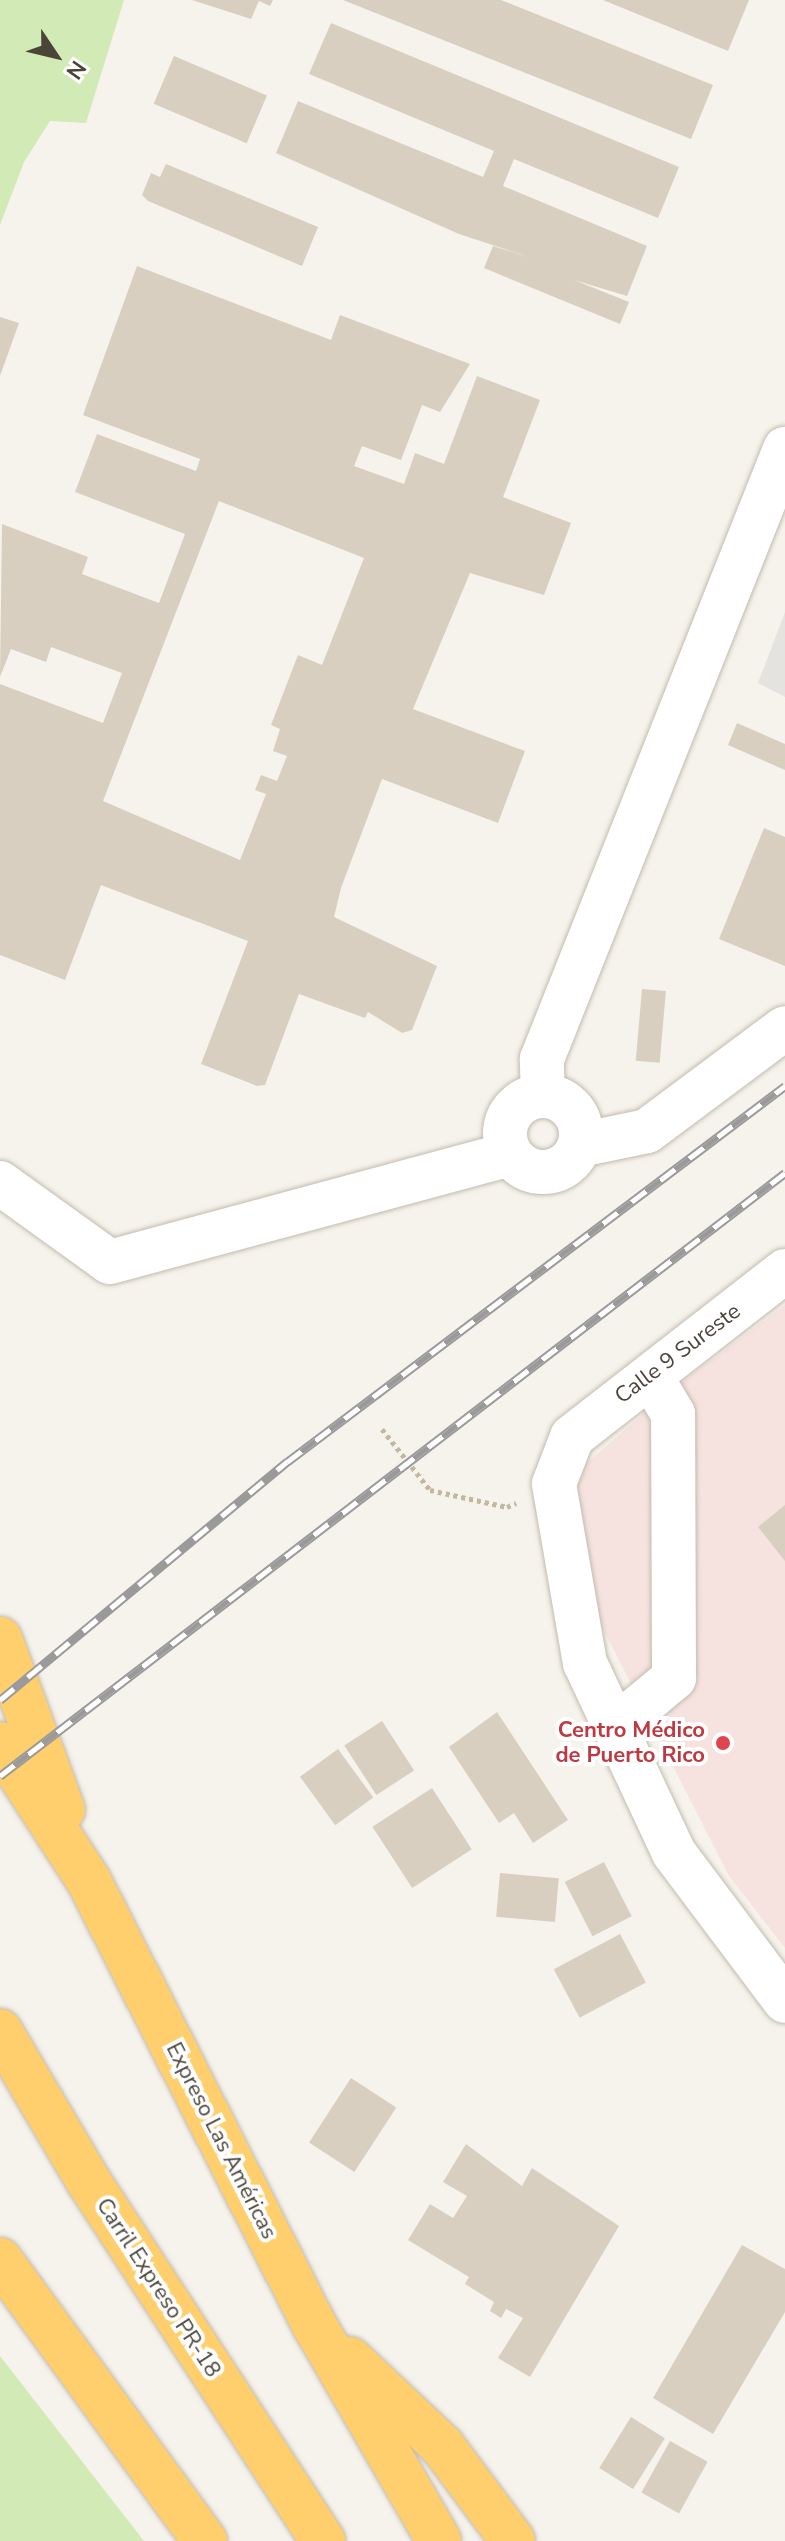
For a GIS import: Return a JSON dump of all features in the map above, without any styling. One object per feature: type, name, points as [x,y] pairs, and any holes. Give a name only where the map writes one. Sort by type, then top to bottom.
[{"type":"highway","points":[[2,1645],[89,1881]]},
{"type":"highway","name":"Expreso Las Américas","points":[[0,1744],[89,1881],[315,2326],[439,2541]]},
{"type":"highway","name":"Carril Expreso PR-18","points":[[0,2031],[89,2182],[323,2541]]},
{"type":"highway","points":[[0,2260],[205,2541]]},
{"type":"highway","points":[[315,2326],[443,2447],[513,2541]]},
{"type":"street","points":[[543,1096],[542,1059],[785,449]]},
{"type":"street","points":[[543,1096],[510,1114],[510,1154],[523,1167],[552,1172],[580,1145],[647,1131],[785,1028]]},
{"type":"street","points":[[543,1096],[575,1112],[580,1145]]},
{"type":"street","points":[[0,1183],[110,1262],[328,1200],[510,1154]]},
{"type":"street","name":"Calle 9 Sureste","points":[[554,1484],[572,1437],[785,1271]]},
{"type":"street","points":[[615,1727],[674,1678],[673,1414],[651,1377]]},
{"type":"street","points":[[554,1484],[585,1663],[674,1853],[785,2001]]},
{"type":"path","points":[[382,1429],[430,1490],[507,1507],[554,1484]]},
{"type":"shaded area","points":[[785,612],[785,697],[758,683]]},
{"type":"shaded area","name":"Centro Médico de Puerto Rico","points":[[785,1305],[785,1948],[729,1876],[594,1611],[571,1477],[666,1394]]},
{"type":"green space","points":[[0,0],[124,0],[86,123],[50,121],[24,162],[0,225]]},
{"type":"green space","points":[[0,2356],[144,2541],[0,2541]]},
{"type":"building","points":[[192,0],[273,0],[270,6],[259,1],[251,19]]},
{"type":"building","points":[[343,0],[501,0],[713,85],[691,139]]},
{"type":"building","points":[[603,0],[749,0],[728,51]]},
{"type":"building","points":[[331,23],[679,167],[658,218],[514,159],[503,186],[647,246],[627,296],[574,280],[629,302],[620,324],[484,268],[493,246],[532,258],[459,234],[276,153],[298,101],[483,177],[494,151],[309,74]]},
{"type":"building","points":[[174,56],[267,95],[247,143],[154,104]]},
{"type":"building","points":[[166,164],[318,227],[302,266],[148,201],[142,195],[151,173],[160,177]]},
{"type":"building","points":[[137,266],[331,340],[340,315],[470,364],[440,412],[422,405],[401,460],[362,446],[354,466],[404,484],[415,453],[444,464],[477,376],[540,400],[503,497],[571,523],[544,595],[470,573],[413,709],[525,751],[498,823],[382,779],[341,888],[334,917],[437,966],[412,1030],[402,1033],[368,1012],[365,1018],[299,994],[265,1085],[257,1086],[201,1064],[248,941],[101,885],[65,980],[0,955],[0,684],[103,723],[122,673],[51,647],[46,662],[11,649],[0,677],[2,524],[88,557],[82,574],[159,603],[185,534],[75,492],[97,434],[196,471],[200,459],[83,415]],"holes":[[[219,501],[364,558],[322,665],[298,655],[271,725],[280,729],[273,751],[287,756],[277,781],[261,775],[255,790],[266,794],[240,860],[103,801]]]},
{"type":"building","points":[[0,317],[19,323],[0,376]]},
{"type":"building","points":[[737,723],[785,744],[785,770],[728,745]]},
{"type":"building","points":[[764,828],[785,837],[785,966],[719,939]]},
{"type":"building","points":[[642,989],[666,991],[660,1063],[636,1061]]},
{"type":"building","points":[[785,1505],[785,1561],[758,1527]]},
{"type":"building","points":[[497,1712],[568,1820],[533,1843],[514,1813],[499,1823],[449,1747]]},
{"type":"building","points":[[382,1721],[414,1770],[376,1795],[344,1746]]},
{"type":"building","points":[[338,1749],[373,1798],[335,1825],[300,1777]]},
{"type":"building","points":[[432,1788],[472,1849],[412,1888],[372,1827]]},
{"type":"building","points":[[604,1862],[632,1916],[592,1936],[565,1882]]},
{"type":"building","points":[[500,1873],[559,1878],[555,1922],[496,1917]]},
{"type":"building","points":[[620,1934],[646,1983],[580,2018],[554,1969]]},
{"type":"building","points":[[351,2078],[396,2107],[354,2172],[309,2143]]},
{"type":"building","points":[[466,2144],[522,2186],[532,2168],[619,2226],[530,2377],[498,2358],[523,2318],[506,2309],[501,2318],[490,2311],[494,2302],[465,2284],[469,2277],[408,2240],[430,2204],[453,2218],[467,2196],[443,2182]]},
{"type":"building","points":[[742,2245],[785,2269],[785,2312],[713,2434],[653,2398]]},
{"type":"building","points":[[631,2417],[665,2438],[633,2489],[599,2468]]},
{"type":"building","points":[[670,2441],[708,2462],[679,2513],[641,2493]]},
{"type":"railway","points":[[0,1700],[287,1462],[785,1086]]},
{"type":"railway","points":[[0,1776],[785,1173]]},
{"type":"place","name":"Centro Médico de Puerto Rico","points":[[723,1743]]}]
